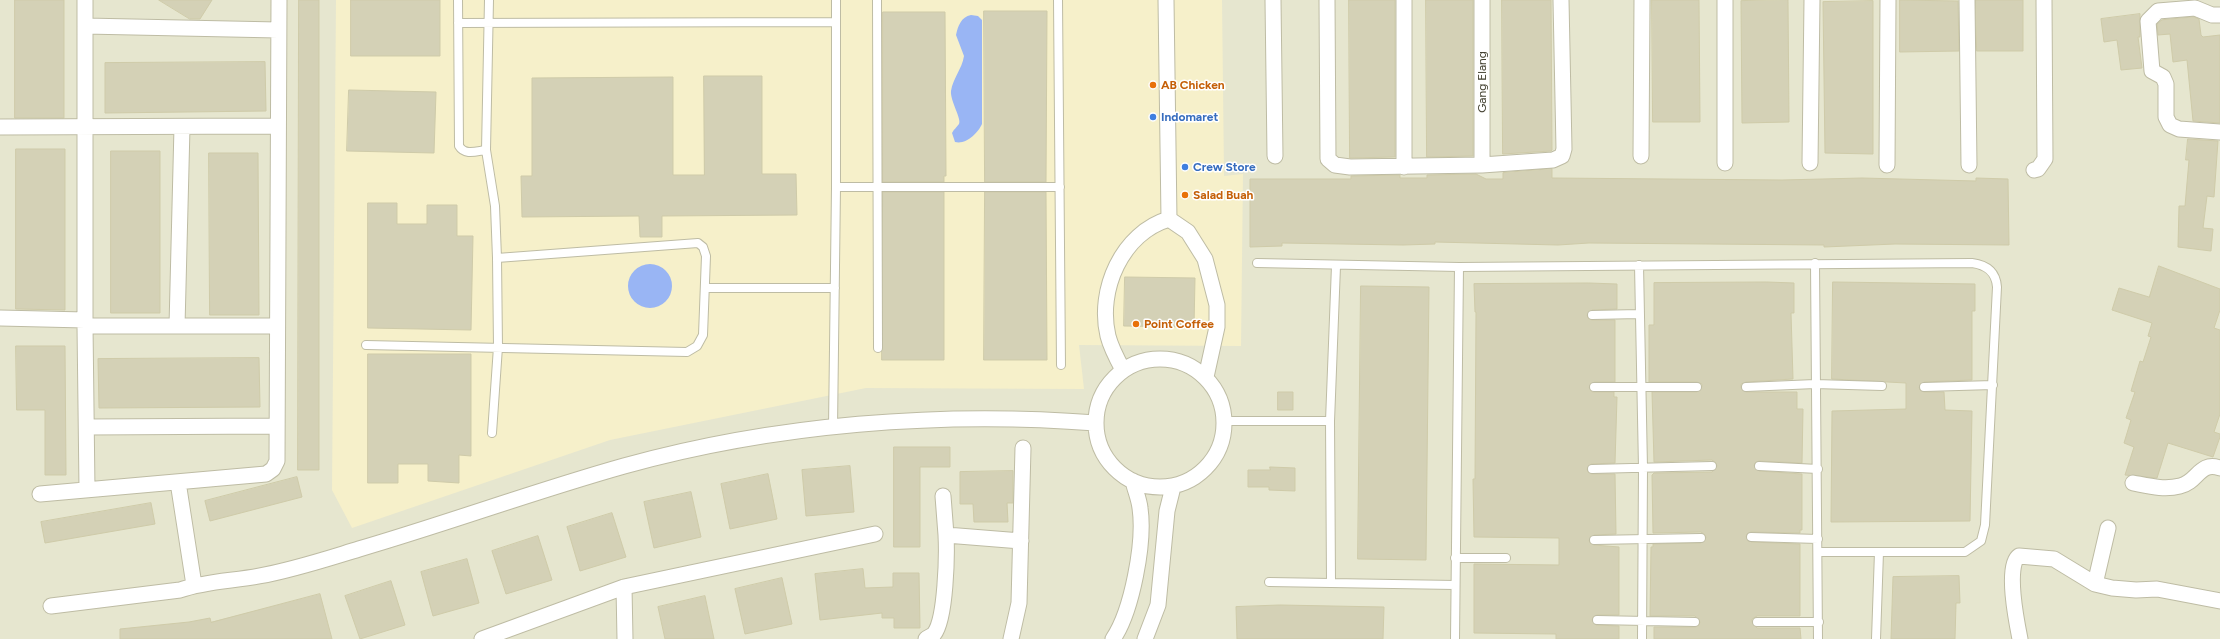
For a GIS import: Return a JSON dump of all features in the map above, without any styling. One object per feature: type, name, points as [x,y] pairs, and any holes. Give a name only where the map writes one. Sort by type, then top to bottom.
[{"type":"street","points":[[85,0],[84,323],[87,488]]},
{"type":"street","points":[[40,494],[87,488],[266,474],[273,469],[277,461],[278,0]]},
{"type":"street","points":[[1166,0],[1169,219]]},
{"type":"street","points":[[1273,0],[1275,156]]},
{"type":"street","points":[[1327,0],[1328,162],[1335,165],[1350,167],[1482,165],[1553,160],[1562,156],[1561,0]]},
{"type":"street","points":[[1404,0],[1404,167]]},
{"type":"street","name":"Gang Elang","points":[[1482,0],[1482,165]]},
{"type":"street","points":[[1641,156],[1642,0]]},
{"type":"street","points":[[1725,0],[1725,163]]},
{"type":"street","points":[[1810,163],[1812,0]]},
{"type":"street","points":[[1886,165],[1888,0]]},
{"type":"street","points":[[1967,0],[1969,165]]},
{"type":"street","points":[[2034,170],[2038,168],[2045,159],[2044,0]]},
{"type":"street","points":[[2220,15],[2212,16],[2195,8],[2158,11],[2148,21],[2152,71],[2163,77],[2166,84],[2166,117],[2170,125],[2179,130],[2220,132]]},
{"type":"street","points":[[85,26],[278,30]]},
{"type":"street","points":[[0,127],[277,126]]},
{"type":"street","points":[[177,326],[182,127]]},
{"type":"street","points":[[1123,370],[1108,336],[1106,309],[1108,290],[1116,266],[1126,251],[1143,232],[1156,223],[1169,219]]},
{"type":"street","points":[[1169,219],[1188,232],[1205,259],[1217,305],[1217,327],[1206,377]]},
{"type":"street","points":[[0,318],[84,323],[177,326],[277,326]]},
{"type":"street","points":[[1150,359],[1174,360],[1191,366],[1206,377],[1216,390],[1222,404],[1225,421],[1223,439],[1216,455],[1209,465],[1190,480],[1173,487],[1153,487],[1133,482],[1118,472],[1106,457],[1099,441],[1096,423],[1098,408],[1103,393],[1112,380],[1123,370],[1139,362],[1150,359]]},
{"type":"street","points":[[51,606],[180,590],[194,585],[260,576],[331,558],[625,466],[693,450],[788,432],[961,418],[1040,419],[1096,423]]},
{"type":"street","points":[[87,427],[277,426]]},
{"type":"street","points":[[1012,639],[1019,603],[1023,448]]},
{"type":"street","points":[[2133,483],[2162,488],[2180,487],[2187,484],[2207,467],[2212,465],[2220,468]]},
{"type":"street","points":[[178,482],[194,585]]},
{"type":"street","points":[[1113,639],[1130,599],[1140,541],[1140,508],[1133,482]]},
{"type":"street","points":[[1145,639],[1158,604],[1164,532],[1173,487]]},
{"type":"street","points":[[926,639],[934,634],[940,619],[947,556],[943,496]]},
{"type":"street","points":[[2095,584],[2108,528]]},
{"type":"street","points":[[482,639],[624,587],[875,534]]},
{"type":"street","points":[[946,535],[1021,541]]},
{"type":"street","points":[[2020,639],[2012,576],[2014,561],[2017,557],[2041,556],[2054,559],[2095,584],[2112,588],[2136,590],[2157,589],[2220,601]]},
{"type":"street","points":[[624,587],[625,639]]},
{"type":"lane","points":[[458,0],[459,146],[462,150],[467,152],[486,150]]},
{"type":"lane","points":[[489,0],[486,150],[495,206],[498,346],[492,433]]},
{"type":"lane","points":[[833,428],[836,187],[836,0]]},
{"type":"lane","points":[[876,0],[878,348]]},
{"type":"lane","points":[[1058,0],[1061,365]]},
{"type":"lane","points":[[458,23],[836,22]]},
{"type":"lane","points":[[836,187],[1060,187]]},
{"type":"lane","points":[[366,345],[498,346],[687,352],[697,346],[702,335],[706,288],[706,256],[703,247],[698,243],[497,258]]},
{"type":"lane","points":[[1257,263],[1336,266],[1459,267],[1815,263],[1972,263],[1989,268],[1995,277],[1997,287],[1985,525],[1981,541],[1974,548],[1965,552],[1818,552]]},
{"type":"lane","points":[[1815,263],[1815,384],[1818,469],[1818,639]]},
{"type":"lane","points":[[1639,265],[1642,468],[1642,639]]},
{"type":"lane","points":[[1331,582],[1330,421],[1336,266]]},
{"type":"lane","points":[[1455,639],[1459,267]]},
{"type":"lane","points":[[706,288],[835,288]]},
{"type":"lane","points":[[1592,314],[1639,314]]},
{"type":"lane","points":[[1746,387],[1815,384],[1882,386]]},
{"type":"lane","points":[[1924,387],[1992,385]]},
{"type":"lane","points":[[1594,387],[1697,387]]},
{"type":"lane","points":[[1225,421],[1330,421]]},
{"type":"lane","points":[[1592,469],[1712,466]]},
{"type":"lane","points":[[1759,466],[1818,469]]},
{"type":"lane","points":[[1751,537],[1818,540]]},
{"type":"lane","points":[[1594,540],[1701,538]]},
{"type":"lane","points":[[1876,639],[1879,552]]},
{"type":"lane","points":[[1455,558],[1506,558]]},
{"type":"lane","points":[[1269,582],[1455,585]]},
{"type":"lane","points":[[1597,620],[1695,622]]},
{"type":"lane","points":[[1757,622],[1819,622]]},
{"type":"shaded area","points":[[0,0],[2220,0],[2220,639],[0,639]]},
{"type":"shaded area","points":[[336,0],[1222,0],[1224,176],[1243,174],[1241,346],[1079,345],[1084,389],[866,388],[610,440],[352,528],[332,490]]},
{"type":"water","points":[[971,15],[978,16],[982,20],[982,124],[971,138],[963,142],[955,142],[952,133],[959,122],[958,114],[952,100],[951,91],[964,56],[956,35],[962,20]]},
{"type":"water","points":[[646,264],[654,264],[659,265],[666,270],[671,277],[671,295],[666,302],[659,307],[646,308],[638,305],[631,298],[628,290],[628,282],[631,274],[638,267]]},
{"type":"building","points":[[15,0],[64,0],[64,118],[15,118]]},
{"type":"building","points":[[159,0],[212,0],[200,19],[190,19]]},
{"type":"building","points":[[299,0],[319,0],[319,470],[298,470]]},
{"type":"building","points":[[351,0],[440,0],[440,56],[351,56]]},
{"type":"building","points":[[1349,0],[1395,0],[1395,157],[1350,158]]},
{"type":"building","points":[[1426,0],[1473,0],[1473,156],[1427,157]]},
{"type":"building","points":[[1502,0],[1551,0],[1551,151],[1503,154]]},
{"type":"building","points":[[1652,0],[1699,0],[1700,122],[1653,122]]},
{"type":"building","points":[[1788,0],[1789,122],[1742,123],[1741,1]]},
{"type":"building","points":[[1900,0],[1958,1],[1959,51],[1900,52]]},
{"type":"building","points":[[1976,0],[2023,0],[2023,51],[1977,51]]},
{"type":"building","points":[[1873,1],[1873,154],[1825,153],[1823,2]]},
{"type":"building","points":[[984,11],[1047,11],[1046,182],[985,182]]},
{"type":"building","points":[[883,12],[945,12],[946,176],[944,176],[944,182],[883,182]]},
{"type":"building","points":[[2140,14],[2140,37],[2138,37],[2142,68],[2121,70],[2117,40],[2104,42],[2101,19]]},
{"type":"building","points":[[2194,17],[2199,19],[2201,35],[2203,37],[2220,35],[2220,123],[2193,121],[2187,60],[2173,62],[2170,34],[2158,35],[2157,24],[2162,20]]},
{"type":"building","points":[[265,62],[266,111],[105,113],[105,63]]},
{"type":"building","points":[[704,76],[762,76],[762,174],[796,174],[797,215],[662,216],[662,237],[640,237],[639,216],[522,217],[521,176],[532,176],[532,78],[673,77],[673,175],[704,175]]},
{"type":"building","points":[[349,90],[436,92],[434,153],[347,151]]},
{"type":"building","points":[[2188,139],[2218,141],[2214,197],[2207,196],[2203,228],[2213,229],[2211,251],[2178,247],[2179,206],[2185,206],[2189,160],[2186,160]]},
{"type":"building","points":[[16,149],[65,149],[65,310],[16,309]]},
{"type":"building","points":[[111,151],[160,151],[160,313],[111,313]]},
{"type":"building","points":[[209,153],[258,153],[259,315],[210,315]]},
{"type":"building","points":[[1552,169],[1552,178],[1782,180],[1862,178],[1976,181],[1976,178],[2008,179],[2009,245],[1895,244],[1824,247],[1824,245],[1589,243],[1558,245],[1435,242],[1435,244],[1403,245],[1282,243],[1282,246],[1250,247],[1250,179],[1351,179],[1351,176],[1400,175],[1400,178],[1427,178],[1427,175],[1476,174],[1486,179],[1503,179],[1503,173]]},
{"type":"building","points":[[883,192],[944,192],[944,360],[882,360]]},
{"type":"building","points":[[985,192],[1046,192],[1047,360],[984,360]]},
{"type":"building","points":[[368,203],[397,203],[397,224],[427,224],[427,205],[457,205],[457,236],[473,236],[471,330],[368,328]]},
{"type":"building","points":[[2159,266],[2220,289],[2220,310],[2214,328],[2220,330],[2220,414],[2214,432],[2220,434],[2220,437],[2213,457],[2168,443],[2157,478],[2125,475],[2134,447],[2124,443],[2131,420],[2126,418],[2135,392],[2131,391],[2140,361],[2143,362],[2151,337],[2148,336],[2152,323],[2112,310],[2119,288],[2149,297]]},
{"type":"building","points":[[1125,277],[1195,278],[1194,327],[1124,326]]},
{"type":"building","points":[[1833,282],[1975,284],[1975,311],[1972,311],[1972,380],[1924,382],[1919,387],[1920,390],[1924,392],[1944,392],[1945,410],[1972,411],[1970,521],[1831,522],[1832,411],[1906,409],[1906,383],[1832,379]]},
{"type":"building","points":[[1654,283],[1794,283],[1794,313],[1791,313],[1793,379],[1746,382],[1741,384],[1741,388],[1746,392],[1797,392],[1797,409],[1803,409],[1802,463],[1759,461],[1755,463],[1754,466],[1759,471],[1802,474],[1802,530],[1800,530],[1800,533],[1751,532],[1747,534],[1746,537],[1751,542],[1800,544],[1800,616],[1757,616],[1752,619],[1752,622],[1757,628],[1800,628],[1801,639],[1654,639],[1654,627],[1695,627],[1699,625],[1700,622],[1695,616],[1650,616],[1651,547],[1653,547],[1653,544],[1701,543],[1706,538],[1701,532],[1653,533],[1652,475],[1654,473],[1712,472],[1717,466],[1712,460],[1654,462],[1652,392],[1697,392],[1702,387],[1702,384],[1697,382],[1649,382],[1649,325],[1654,325]]},
{"type":"building","points":[[1474,284],[1617,284],[1617,309],[1592,310],[1587,315],[1588,318],[1592,320],[1615,320],[1615,382],[1594,382],[1589,387],[1592,392],[1614,392],[1614,397],[1617,397],[1615,463],[1591,464],[1587,469],[1588,472],[1592,474],[1615,474],[1616,534],[1594,535],[1589,540],[1590,543],[1594,545],[1619,547],[1619,615],[1597,615],[1593,617],[1592,620],[1596,625],[1619,626],[1619,639],[1556,639],[1556,634],[1474,633],[1474,564],[1559,565],[1559,538],[1474,537],[1473,479],[1475,479],[1476,312]]},
{"type":"building","points":[[1361,286],[1429,287],[1426,560],[1358,559]]},
{"type":"building","points":[[16,346],[65,346],[66,475],[45,475],[45,410],[17,410]]},
{"type":"building","points":[[368,354],[471,354],[471,456],[459,455],[459,483],[428,481],[428,464],[398,464],[398,483],[368,483]]},
{"type":"building","points":[[259,358],[260,407],[99,408],[98,359]]},
{"type":"building","points":[[1278,392],[1293,392],[1293,410],[1278,410]]},
{"type":"building","points":[[894,447],[950,447],[950,467],[920,467],[920,547],[894,547]]},
{"type":"building","points":[[850,466],[854,512],[806,516],[802,470]]},
{"type":"building","points":[[1270,467],[1295,468],[1295,491],[1269,490],[1269,487],[1248,487],[1248,470],[1270,470]]},
{"type":"building","points":[[1013,471],[1013,503],[1007,503],[1008,522],[974,522],[973,504],[960,504],[960,472]]},
{"type":"building","points":[[768,474],[777,519],[730,529],[721,484]]},
{"type":"building","points":[[297,477],[302,497],[210,521],[205,501]]},
{"type":"building","points":[[691,492],[701,537],[654,548],[644,502]]},
{"type":"building","points":[[151,503],[155,524],[45,543],[41,522]]},
{"type":"building","points":[[612,513],[626,557],[580,571],[567,527]]},
{"type":"building","points":[[538,536],[552,580],[506,594],[492,551]]},
{"type":"building","points":[[467,559],[479,603],[433,616],[421,572]]},
{"type":"building","points":[[863,569],[865,588],[893,587],[893,573],[919,573],[920,628],[894,628],[894,618],[882,618],[882,613],[820,620],[815,574]]},
{"type":"building","points":[[1959,576],[1960,603],[1956,603],[1955,639],[1891,639],[1893,577]]},
{"type":"building","points":[[782,578],[792,624],[745,634],[735,589]]},
{"type":"building","points":[[391,581],[405,625],[360,639],[345,596]]},
{"type":"building","points":[[320,594],[332,639],[120,639],[120,629],[189,622],[210,618],[211,622]]},
{"type":"building","points":[[705,596],[714,639],[665,639],[658,607]]},
{"type":"building","points":[[1280,605],[1384,607],[1383,639],[1237,639],[1236,607]]},
{"type":"place","name":"AB Chicken","points":[[1153,85]]},
{"type":"place","name":"Indomaret","points":[[1153,117]]},
{"type":"place","name":"Crew Store","points":[[1185,167]]},
{"type":"place","name":"Salad Buah","points":[[1185,195]]},
{"type":"place","name":"Point Coffee","points":[[1136,324]]}]
